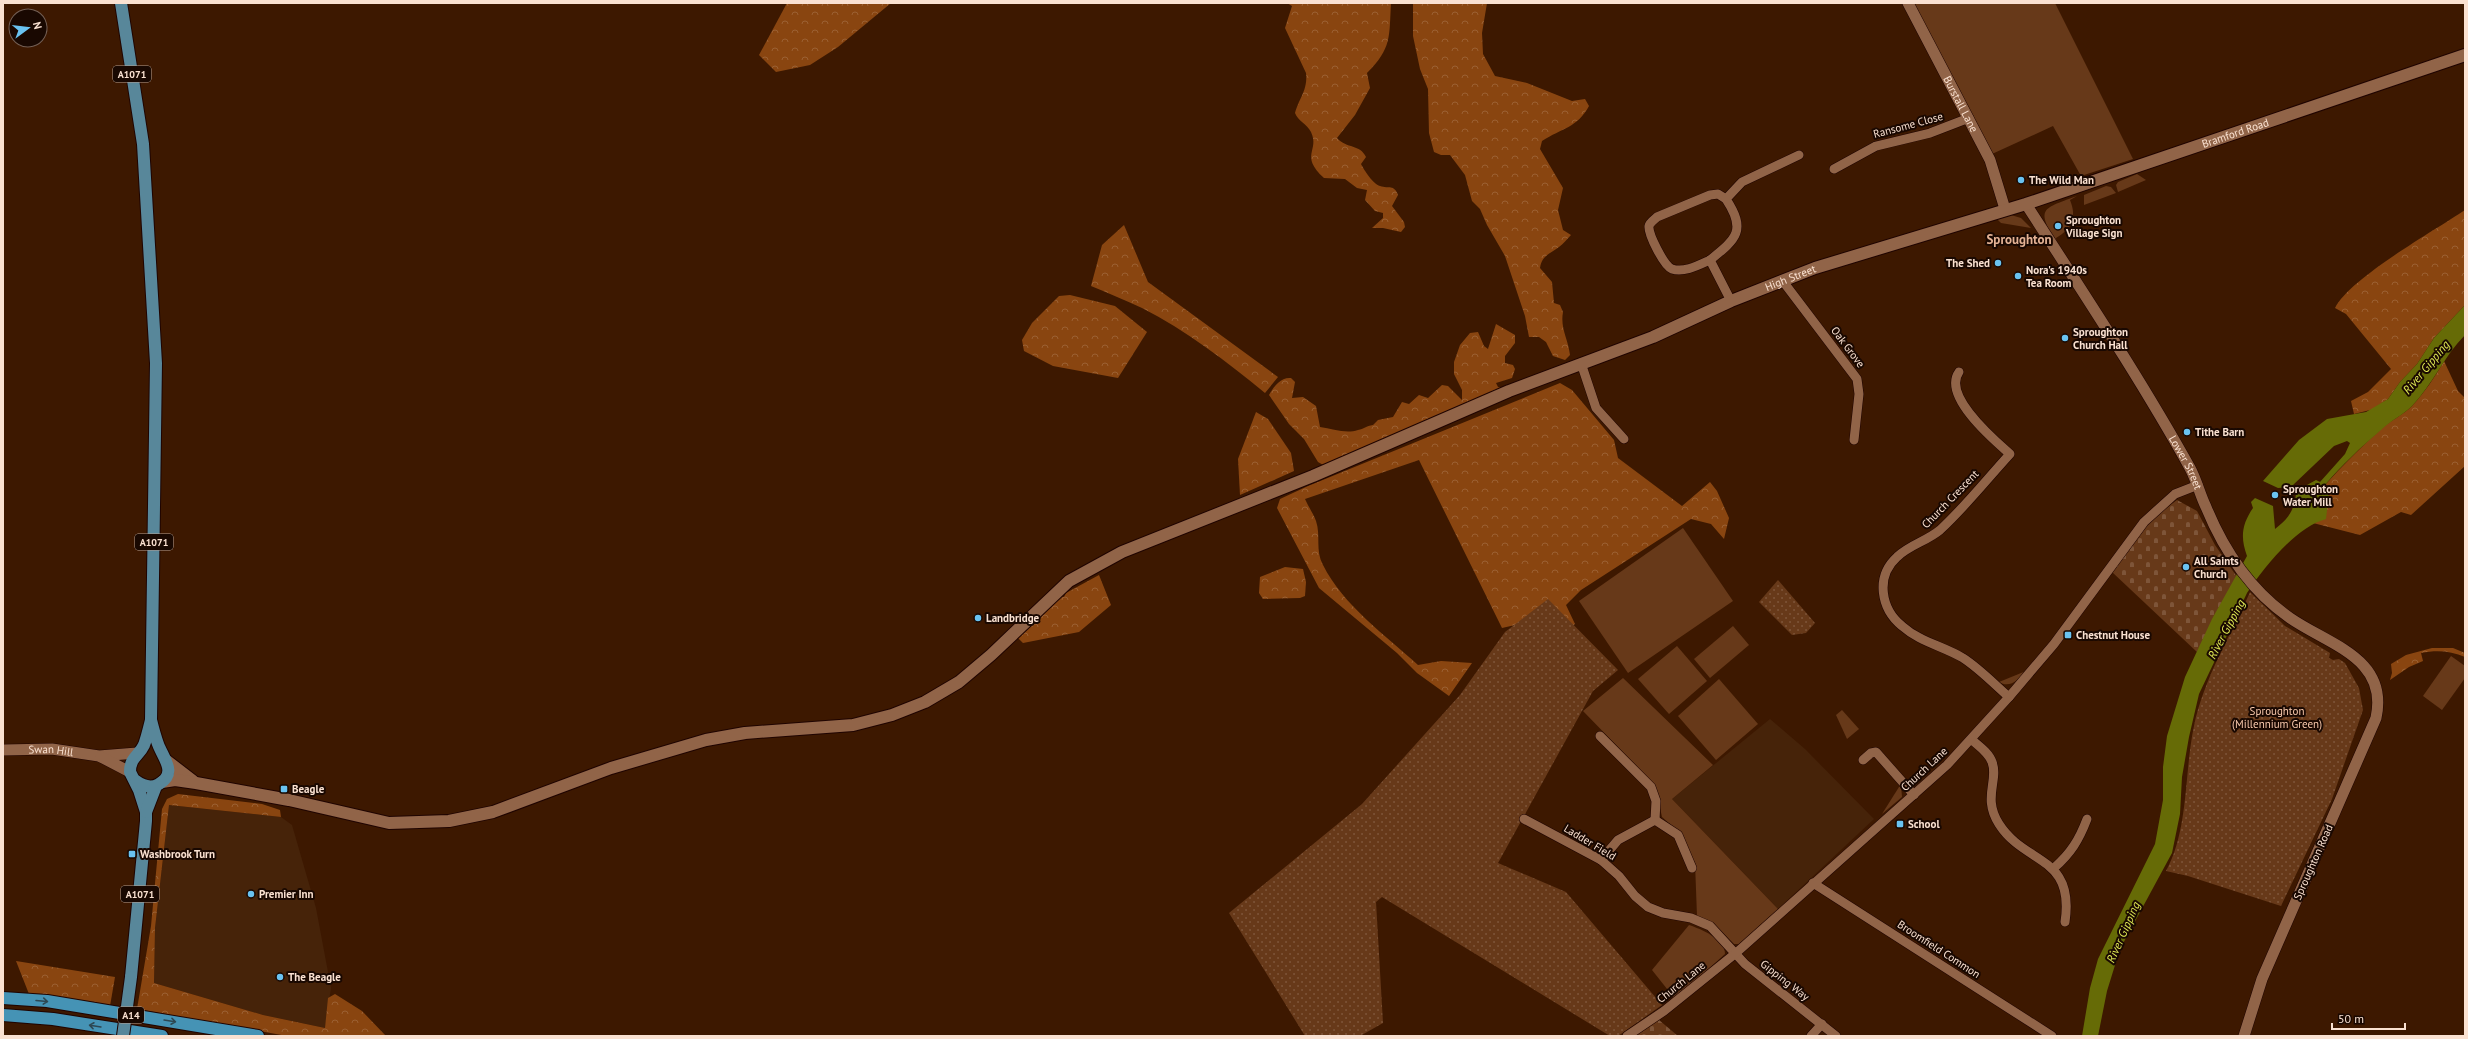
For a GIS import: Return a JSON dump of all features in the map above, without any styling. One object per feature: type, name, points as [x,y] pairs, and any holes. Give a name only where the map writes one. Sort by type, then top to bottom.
[{"type":"highway","name":"A14","points":[[3,998],[47,1002],[258,1036]]},
{"type":"highway","name":"A14","points":[[3,1015],[53,1019],[162,1036]]},
{"type":"main road","name":"A1071","points":[[121,3],[143,144],[156,363],[151,720],[164,757]]},
{"type":"main road","name":"Bramford Road","points":[[2005,209],[2026,204],[2465,55]]},
{"type":"main road","name":"High Street","points":[[159,784],[175,780],[196,783],[289,800],[389,822],[449,821],[493,812],[611,768],[706,740],[745,733],[853,725],[892,715],[925,702],[959,682],[1069,581],[1122,552],[1313,476],[1509,391],[1653,337],[1731,301],[1782,280],[1839,260],[2005,209]]},
{"type":"main road","name":"A1071","points":[[139,751],[151,720]]},
{"type":"main road","points":[[164,757],[167,775],[159,784],[148,787],[133,776],[131,761],[139,751],[150,748],[164,757],[196,783]]},
{"type":"main road","name":"A1071","points":[[133,776],[146,812]]},
{"type":"main road","name":"A1071","points":[[123,1036],[131,977],[146,812],[159,784]]},
{"type":"street","name":"Burstall Lane","points":[[1908,3],[1969,118],[1995,172],[2005,209]]},
{"type":"street","name":"Ransome Close","points":[[1834,169],[1876,146],[1930,133],[1969,118]]},
{"type":"street","points":[[1726,199],[1742,182],[1799,155]]},
{"type":"street","points":[[1718,194],[1726,199],[1738,224],[1738,234],[1732,242],[1710,260],[1684,270],[1673,269],[1667,266],[1652,235],[1650,223],[1657,217],[1710,195],[1718,194]]},
{"type":"street","name":"Lower Street","points":[[2026,204],[2191,469],[2212,521],[2235,562],[2256,590],[2282,613],[2305,628],[2352,653],[2369,672],[2376,688]]},
{"type":"street","points":[[1710,260],[1731,301]]},
{"type":"street","name":"Oak Grove","points":[[1782,280],[1857,379],[1859,394],[1854,440]]},
{"type":"street","points":[[1581,363],[1596,408],[1624,439]]},
{"type":"street","name":"Church Crescent","points":[[1960,372],[1956,378],[1956,385],[1970,414],[2010,454],[1940,530],[1897,557],[1886,572],[1883,586],[1884,599],[1889,612],[1902,627],[1921,639],[1963,658],[2009,698]]},
{"type":"street","name":"Church Lane","points":[[1627,1036],[1664,1011],[1736,953],[1813,883],[1914,795],[1972,740],[2054,644],[2144,522],[2175,494],[2198,485]]},
{"type":"street","name":"Sproughton Road","points":[[2244,1036],[2262,979],[2376,718],[2379,704],[2376,688]]},
{"type":"street","points":[[1600,736],[1651,787],[1656,801],[1655,820]]},
{"type":"street","points":[[1972,740],[1987,754],[1993,763],[1990,800],[1998,823],[2016,844],[2054,868],[2065,892],[2065,922]]},
{"type":"street","name":"Swan Hill","points":[[3,750],[52,749],[99,756],[139,751]]},
{"type":"street","points":[[1863,760],[1871,753],[1876,752],[1914,795]]},
{"type":"street","name":"Swan Hill","points":[[99,756],[133,776]]},
{"type":"street","name":"Ladder Field","points":[[1524,819],[1601,860],[1620,876],[1643,904],[1656,911],[1691,918],[1705,923],[1722,936],[1736,953]]},
{"type":"street","points":[[2054,868],[2072,851],[2080,837],[2087,819]]},
{"type":"street","points":[[1601,860],[1618,840],[1655,820]]},
{"type":"street","points":[[1655,820],[1678,835],[1692,868]]},
{"type":"street","name":"Broomfield Common","points":[[1813,883],[2052,1036]]},
{"type":"street","name":"Gipping Way","points":[[1736,953],[1756,973],[1836,1036]]},
{"type":"street","points":[[1811,1036],[1822,1024]]},
{"type":"shaded area","points":[[1770,719],[1805,749],[1874,819],[1778,909],[1672,799]]},
{"type":"shaded area","points":[[169,805],[281,817],[292,825],[316,908],[331,988],[325,1028],[263,1015],[154,983],[155,928]]},
{"type":"green space","points":[[787,3],[891,3],[838,47],[810,65],[776,72],[759,55]]},
{"type":"green space","points":[[1287,3],[1391,3],[1388,41],[1381,56],[1367,73],[1370,88],[1355,115],[1337,138],[1345,144],[1357,148],[1363,153],[1366,157],[1361,164],[1374,183],[1380,186],[1395,189],[1398,195],[1392,206],[1404,222],[1405,227],[1401,232],[1383,228],[1372,228],[1383,218],[1383,213],[1375,211],[1365,200],[1367,190],[1357,188],[1345,179],[1324,178],[1313,164],[1311,158],[1313,138],[1311,132],[1295,113],[1306,84],[1306,73],[1285,28],[1292,6]]},
{"type":"green space","points":[[1413,3],[1487,3],[1482,33],[1483,54],[1495,76],[1527,83],[1572,101],[1585,99],[1589,106],[1574,123],[1542,141],[1540,149],[1563,188],[1558,210],[1563,230],[1571,235],[1560,246],[1545,257],[1540,268],[1552,282],[1554,303],[1560,305],[1563,312],[1563,328],[1570,355],[1565,360],[1553,356],[1546,342],[1539,337],[1529,337],[1525,316],[1505,256],[1487,225],[1480,209],[1472,201],[1465,175],[1450,155],[1441,155],[1434,152],[1429,133],[1428,89],[1420,69],[1413,36]]},
{"type":"green space","points":[[1912,3],[2055,3],[2133,159],[2081,176],[2053,126],[1992,154]]},
{"type":"green space","points":[[2137,174],[2146,180],[2118,192],[2116,185],[2118,182]]},
{"type":"green space","points":[[2106,186],[2111,187],[2116,193],[2084,205],[2084,195]]},
{"type":"green space","points":[[2077,196],[2070,200],[2073,212],[2072,222],[2066,231],[2056,238],[2057,245],[2047,224],[2045,212],[2055,204]]},
{"type":"green space","points":[[2465,210],[2465,305],[2434,338],[2417,364],[2400,382],[2388,399],[2374,409],[2354,414],[2351,401],[2368,392],[2391,369],[2346,314],[2335,308],[2357,283],[2375,269]]},
{"type":"green space","points":[[2011,215],[2021,218],[2031,228],[2001,223],[1997,219]]},
{"type":"green space","points":[[1124,225],[1148,282],[1278,377],[1265,393],[1221,358],[1174,326],[1142,308],[1091,286],[1102,245]]},
{"type":"green space","points":[[1070,295],[1115,306],[1147,332],[1118,378],[1053,366],[1024,351],[1022,340],[1032,323],[1059,296]]},
{"type":"green space","points":[[1496,324],[1515,335],[1515,343],[1505,356],[1505,363],[1513,365],[1515,369],[1512,378],[1496,383],[1498,387],[1503,388],[1325,466],[1318,462],[1304,439],[1289,424],[1269,395],[1278,383],[1284,379],[1291,378],[1295,382],[1292,398],[1303,397],[1316,406],[1320,427],[1349,432],[1373,425],[1378,420],[1393,417],[1402,402],[1409,404],[1419,395],[1428,398],[1442,385],[1448,386],[1462,400],[1462,390],[1454,374],[1454,362],[1460,345],[1470,333],[1478,332],[1484,346],[1488,349]]},
{"type":"green space","points":[[2444,361],[2458,391],[2465,398],[2465,466],[2411,515],[2401,512],[2360,535],[2313,523],[2326,506],[2328,496],[2325,485],[2381,429],[2412,406],[2430,384]]},
{"type":"green space","points":[[1560,383],[1572,390],[1614,440],[1618,458],[1682,506],[1710,482],[1717,491],[1729,518],[1724,539],[1711,524],[1691,519],[1581,590],[1566,605],[1575,624],[1569,628],[1542,619],[1502,628],[1419,460],[1305,499],[1316,521],[1319,554],[1323,565],[1331,580],[1366,619],[1418,665],[1441,661],[1472,663],[1449,696],[1417,673],[1397,653],[1319,588],[1277,508],[1280,499],[1308,486]]},
{"type":"green space","points":[[1256,412],[1268,419],[1291,453],[1294,471],[1240,495],[1238,459]]},
{"type":"green space","points":[[2177,500],[2197,511],[2215,545],[2237,577],[2197,652],[2112,572],[2153,518]]},
{"type":"green space","points":[[1683,528],[1733,601],[1628,673],[1579,601]]},
{"type":"green space","points":[[1285,567],[1303,569],[1306,582],[1305,596],[1300,598],[1263,599],[1259,593],[1260,577]]},
{"type":"green space","points":[[1099,575],[1111,605],[1079,632],[1023,643],[1017,637],[1060,596],[1064,597],[1066,593]]},
{"type":"green space","points":[[1778,580],[1815,623],[1806,633],[1792,635],[1759,602]]},
{"type":"green space","name":"Sproughton (Millennium Green)","points":[[2250,592],[2285,626],[2330,653],[2329,658],[2333,660],[2339,659],[2345,663],[2359,688],[2363,710],[2332,799],[2281,906],[2188,876],[2166,871],[2179,837],[2185,800],[2191,744],[2198,708],[2218,658]]},
{"type":"green space","points":[[1548,599],[1618,670],[1593,691],[1498,863],[1566,892],[1662,1005],[1618,1036],[1610,1036],[1382,897],[1376,902],[1383,1023],[1360,1036],[1305,1036],[1229,913],[1362,804],[1460,695],[1505,632]]},
{"type":"green space","points":[[1733,626],[1749,645],[1710,678],[1694,659]]},
{"type":"green space","points":[[1677,646],[1707,681],[1669,714],[1638,679]]},
{"type":"green space","points":[[2432,648],[2453,648],[2465,653],[2465,657],[2454,653],[2444,652],[2421,653],[2423,661],[2409,667],[2390,680],[2392,673],[2391,664],[2406,655]]},
{"type":"green space","points":[[2451,656],[2465,666],[2465,678],[2442,710],[2423,696]]},
{"type":"green space","points":[[2026,671],[2011,684],[2003,684],[1999,682]]},
{"type":"green space","points":[[1623,678],[1713,765],[1672,799],[1778,909],[1739,944],[1734,944],[1714,924],[1697,916],[1695,863],[1680,833],[1662,817],[1655,785],[1583,711]]},
{"type":"green space","points":[[1719,679],[1758,724],[1716,760],[1678,716]]},
{"type":"green space","points":[[1842,710],[1859,729],[1847,739],[1836,715]]},
{"type":"green space","points":[[1901,786],[1902,797],[1882,814],[1899,787]]},
{"type":"green space","points":[[178,794],[262,804],[280,810],[281,817],[169,805],[155,928],[154,983],[263,1015],[325,1028],[328,998],[335,994],[362,1011],[386,1036],[287,1036],[137,1009],[151,926],[162,809],[167,799]]},
{"type":"green space","points":[[1689,925],[1712,935],[1717,939],[1724,949],[1725,954],[1675,999],[1652,970]]},
{"type":"green space","points":[[16,961],[115,977],[110,1006],[29,994]]},
{"type":"green space","points":[[1659,1020],[1678,1036],[1636,1036]]},
{"type":"water","name":"River Gipping","points":[[2465,305],[2465,335],[2451,352],[2426,389],[2412,406],[2366,443],[2331,478],[2325,485],[2329,493],[2326,519],[2303,530],[2292,539],[2262,572],[2247,593],[2199,694],[2182,777],[2180,814],[2172,853],[2120,949],[2107,991],[2098,1036],[2082,1036],[2090,988],[2098,959],[2155,844],[2163,800],[2163,767],[2167,736],[2185,677],[2212,619],[2247,556],[2243,543],[2243,531],[2246,520],[2253,508],[2251,502],[2255,498],[2273,506],[2275,529],[2280,525],[2290,514],[2294,505],[2296,494],[2290,487],[2278,488],[2263,481],[2299,440],[2327,419],[2366,412],[2388,399],[2400,382],[2417,364],[2434,338]],"holes":[[[2347,441],[2350,443],[2345,454],[2320,482],[2316,480],[2298,490],[2293,485],[2334,446]]]},
{"type":"place","name":"The Wild Man","points":[[2021,180]]},
{"type":"place","name":"Sproughton Village Sign","points":[[2058,226]]},
{"type":"place","name":"The Shed","points":[[1998,263]]},
{"type":"place","name":"Nora's 1940s Tea Room","points":[[2018,276]]},
{"type":"place","name":"Sproughton Church Hall","points":[[2065,338]]},
{"type":"place","name":"Tithe Barn","points":[[2187,432]]},
{"type":"place","name":"Sproughton Water Mill","points":[[2275,495]]},
{"type":"place","name":"All Saints Church","points":[[2186,567]]},
{"type":"place","name":"Landbridge","points":[[978,618]]},
{"type":"place","name":"Chestnut House","points":[[2068,635]]},
{"type":"place","name":"Beagle","points":[[284,789]]},
{"type":"place","name":"School","points":[[1900,824]]},
{"type":"place","name":"Washbrook Turn","points":[[132,854]]},
{"type":"place","name":"Premier Inn","points":[[251,894]]},
{"type":"place","name":"The Beagle","points":[[280,977]]},
{"type":"district","name":"Sproughton","points":[[2019,239]]}]
